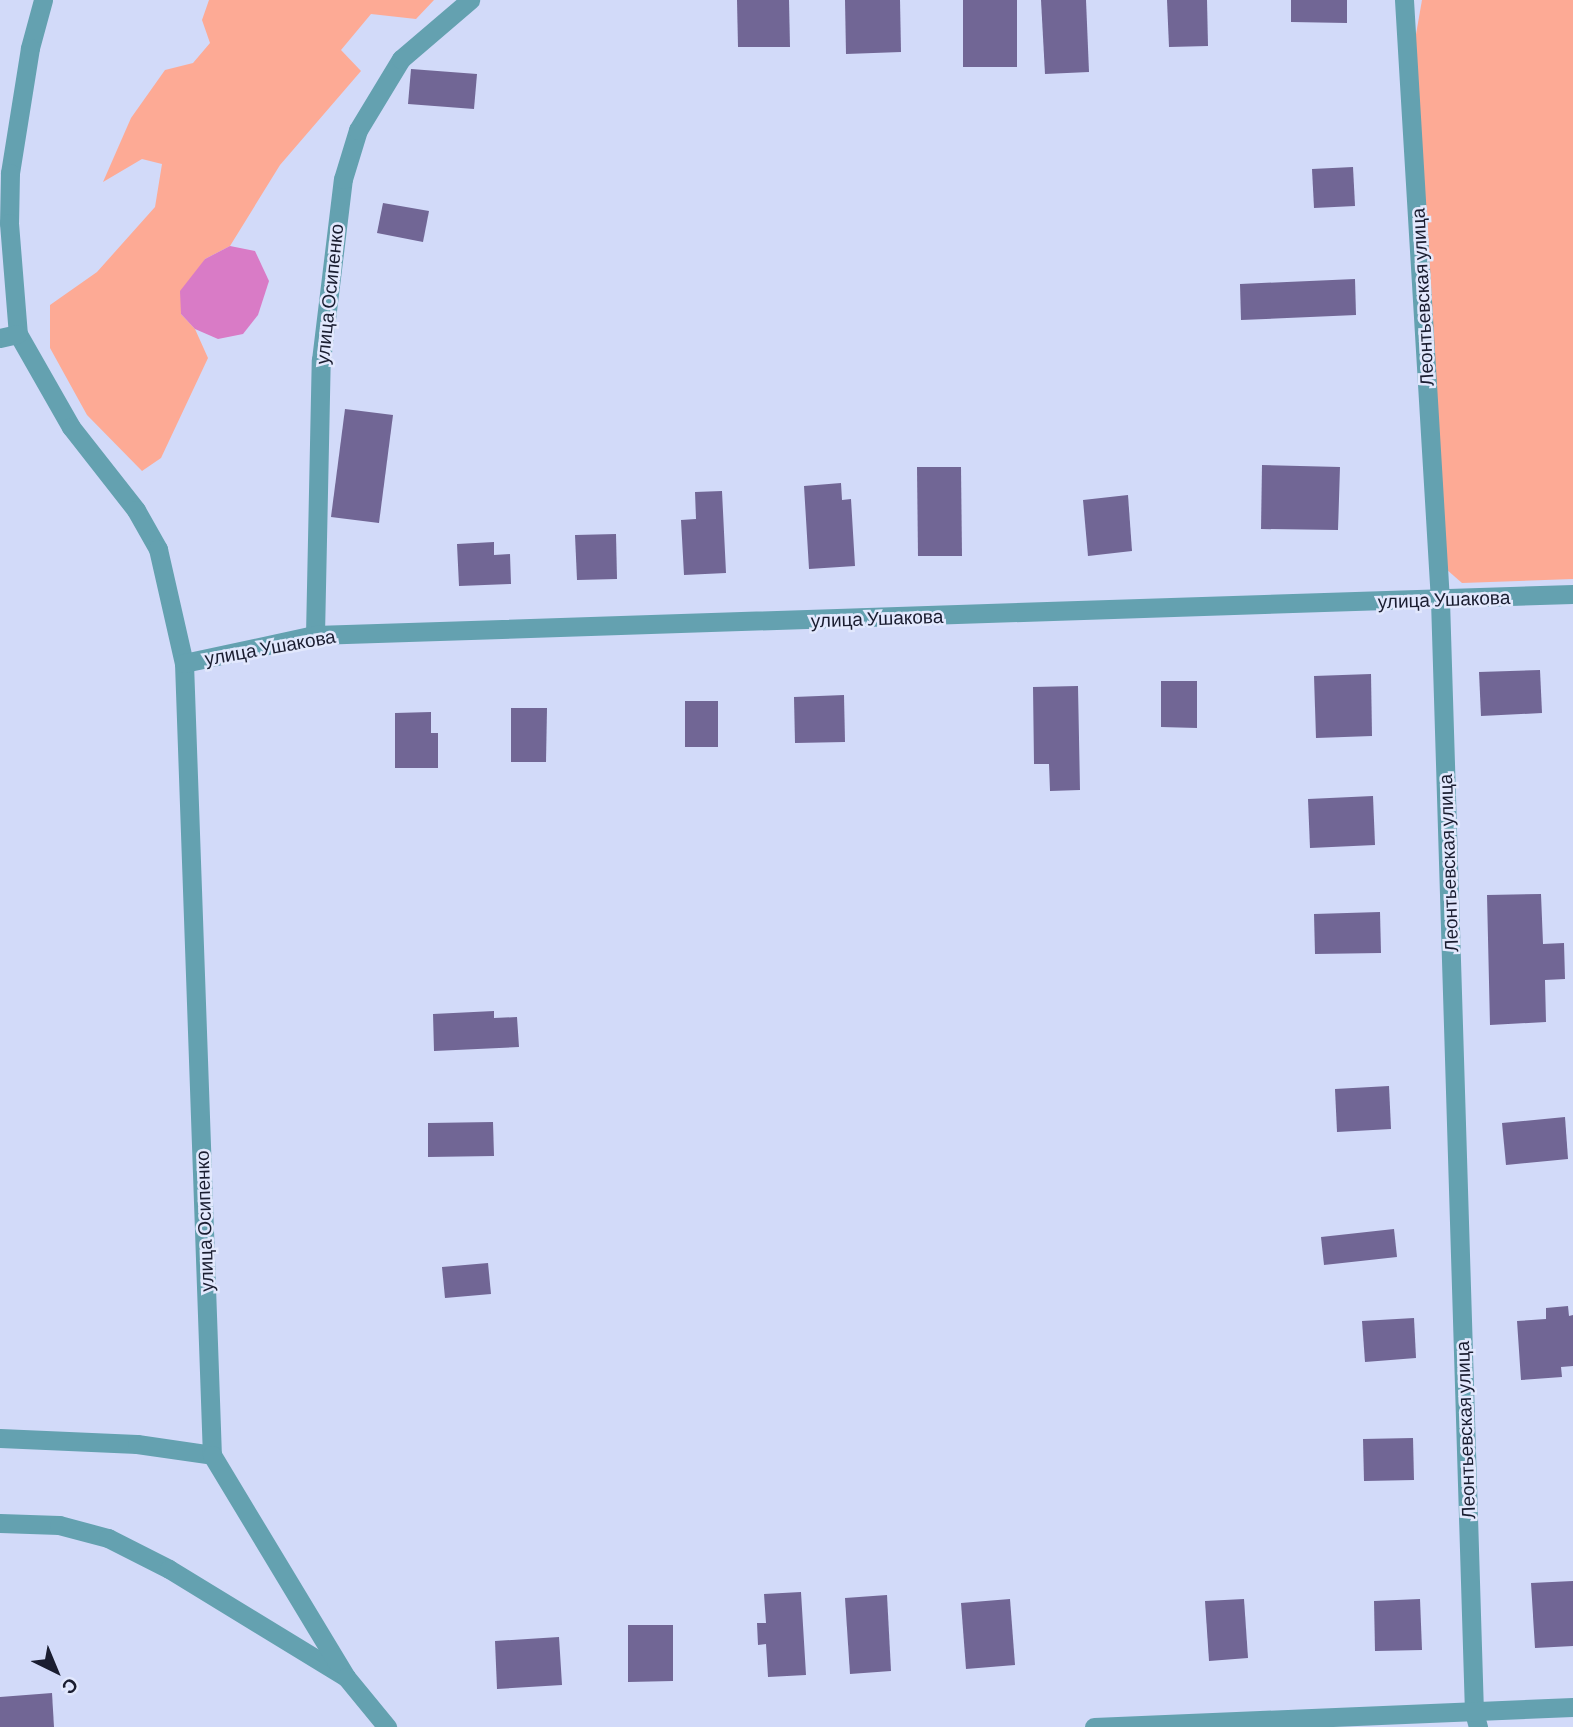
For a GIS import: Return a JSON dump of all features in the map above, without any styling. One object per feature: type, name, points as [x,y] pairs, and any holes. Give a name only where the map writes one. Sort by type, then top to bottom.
[{"type":"street","points":[[9,336],[10,173],[30,48],[43,0]]},
{"type":"street","name":"улица Осипенко","points":[[315,635],[321,360],[343,179],[358,130],[401,59],[470,0]]},
{"type":"street","name":"Леонтьевская улица","points":[[1404,0],[1440,600],[1476,1719]]},
{"type":"street","name":"улица Осипенко","points":[[9,336],[71,427],[136,510],[158,549],[184,663],[212,1455],[346,1677],[387,1727]]},
{"type":"street","name":"улица Ушакова","points":[[184,663],[315,635],[1573,594]]},
{"type":"street","points":[[0,1438],[137,1444],[212,1455]]},
{"type":"street","points":[[0,1523],[59,1525],[108,1538],[169,1569],[346,1677]]},
{"type":"street","points":[[1094,1727],[1476,1719],[1573,1707]]},
{"type":"shaded area","points":[[209,0],[434,0],[416,19],[371,14],[341,50],[361,71],[280,165],[230,246],[205,259],[181,314],[195,329],[208,358],[161,458],[142,471],[87,415],[50,348],[50,305],[97,272],[155,207],[162,164],[142,159],[103,182],[131,118],[165,70],[193,63],[210,43],[202,20]]},
{"type":"shaded area","points":[[1422,0],[1573,0],[1573,579],[1462,583],[1446,569],[1415,40]]},
{"type":"shaded area","points":[[230,246],[255,251],[269,281],[258,315],[243,334],[218,339],[195,329],[181,314],[180,291],[205,259]]},
{"type":"building","points":[[737,0],[789,0],[790,47],[738,47]]},
{"type":"building","points":[[845,0],[900,0],[901,52],[846,54]]},
{"type":"building","points":[[963,0],[1017,0],[1017,67],[963,67]]},
{"type":"building","points":[[1041,0],[1086,0],[1089,72],[1045,74]]},
{"type":"building","points":[[1167,0],[1207,0],[1208,46],[1169,47]]},
{"type":"building","points":[[1291,0],[1347,0],[1347,23],[1291,22]]},
{"type":"building","points":[[411,69],[477,74],[474,109],[408,104]]},
{"type":"building","points":[[1353,167],[1355,206],[1314,208],[1312,169]]},
{"type":"building","points":[[383,203],[429,211],[423,242],[377,233]]},
{"type":"building","points":[[1355,279],[1356,315],[1241,320],[1240,284]]},
{"type":"building","points":[[345,409],[393,415],[379,523],[331,517]]},
{"type":"building","points":[[1262,465],[1340,467],[1338,530],[1261,529]]},
{"type":"building","points":[[917,467],[961,467],[962,556],[918,556]]},
{"type":"building","points":[[841,483],[842,500],[851,499],[855,566],[809,569],[804,486]]},
{"type":"building","points":[[722,491],[726,573],[684,575],[681,520],[696,519],[695,492]]},
{"type":"building","points":[[1128,495],[1132,551],[1088,556],[1083,500]]},
{"type":"building","points":[[616,534],[617,579],[577,580],[575,535]]},
{"type":"building","points":[[494,542],[494,555],[510,554],[511,584],[459,586],[457,544]]},
{"type":"building","points":[[1540,670],[1542,713],[1481,716],[1479,672]]},
{"type":"building","points":[[1371,674],[1372,736],[1316,738],[1314,676]]},
{"type":"building","points":[[1161,681],[1197,681],[1197,728],[1161,727]]},
{"type":"building","points":[[1078,686],[1080,790],[1050,791],[1049,764],[1034,764],[1033,687]]},
{"type":"building","points":[[844,695],[845,742],[795,743],[794,697]]},
{"type":"building","points":[[685,701],[718,701],[718,747],[685,747]]},
{"type":"building","points":[[511,708],[547,708],[546,762],[511,762]]},
{"type":"building","points":[[431,712],[431,733],[438,733],[438,768],[395,768],[395,713]]},
{"type":"building","points":[[1373,796],[1375,845],[1310,848],[1308,799]]},
{"type":"building","points":[[1541,894],[1543,944],[1564,943],[1565,979],[1545,980],[1546,1022],[1490,1025],[1487,895]]},
{"type":"building","points":[[1380,912],[1381,953],[1315,954],[1314,914]]},
{"type":"building","points":[[494,1011],[494,1018],[517,1017],[519,1047],[434,1051],[433,1014]]},
{"type":"building","points":[[1389,1086],[1391,1129],[1337,1132],[1335,1089]]},
{"type":"building","points":[[1565,1117],[1568,1159],[1506,1165],[1502,1123]]},
{"type":"building","points":[[493,1122],[494,1156],[428,1157],[428,1123]]},
{"type":"building","points":[[1394,1229],[1397,1257],[1324,1265],[1321,1237]]},
{"type":"building","points":[[488,1263],[491,1294],[445,1298],[442,1267]]},
{"type":"building","points":[[1568,1306],[1569,1316],[1573,1315],[1573,1366],[1561,1367],[1562,1377],[1521,1380],[1517,1321],[1546,1319],[1546,1308]]},
{"type":"building","points":[[1414,1318],[1416,1358],[1365,1362],[1362,1321]]},
{"type":"building","points":[[1413,1438],[1414,1480],[1364,1481],[1363,1439]]},
{"type":"building","points":[[1573,1581],[1573,1646],[1535,1648],[1531,1583]]},
{"type":"building","points":[[801,1592],[806,1675],[768,1677],[766,1644],[758,1645],[757,1623],[766,1623],[764,1594]]},
{"type":"building","points":[[887,1595],[891,1671],[850,1674],[845,1598]]},
{"type":"building","points":[[1010,1599],[1015,1665],[966,1669],[961,1603]]},
{"type":"building","points":[[1244,1599],[1248,1658],[1209,1661],[1205,1601]]},
{"type":"building","points":[[1420,1599],[1422,1650],[1375,1651],[1374,1601]]},
{"type":"building","points":[[628,1625],[673,1625],[673,1681],[628,1682]]},
{"type":"building","points":[[559,1637],[562,1685],[497,1689],[495,1641]]},
{"type":"building","points":[[52,1693],[54,1727],[0,1727],[0,1697]]}]
